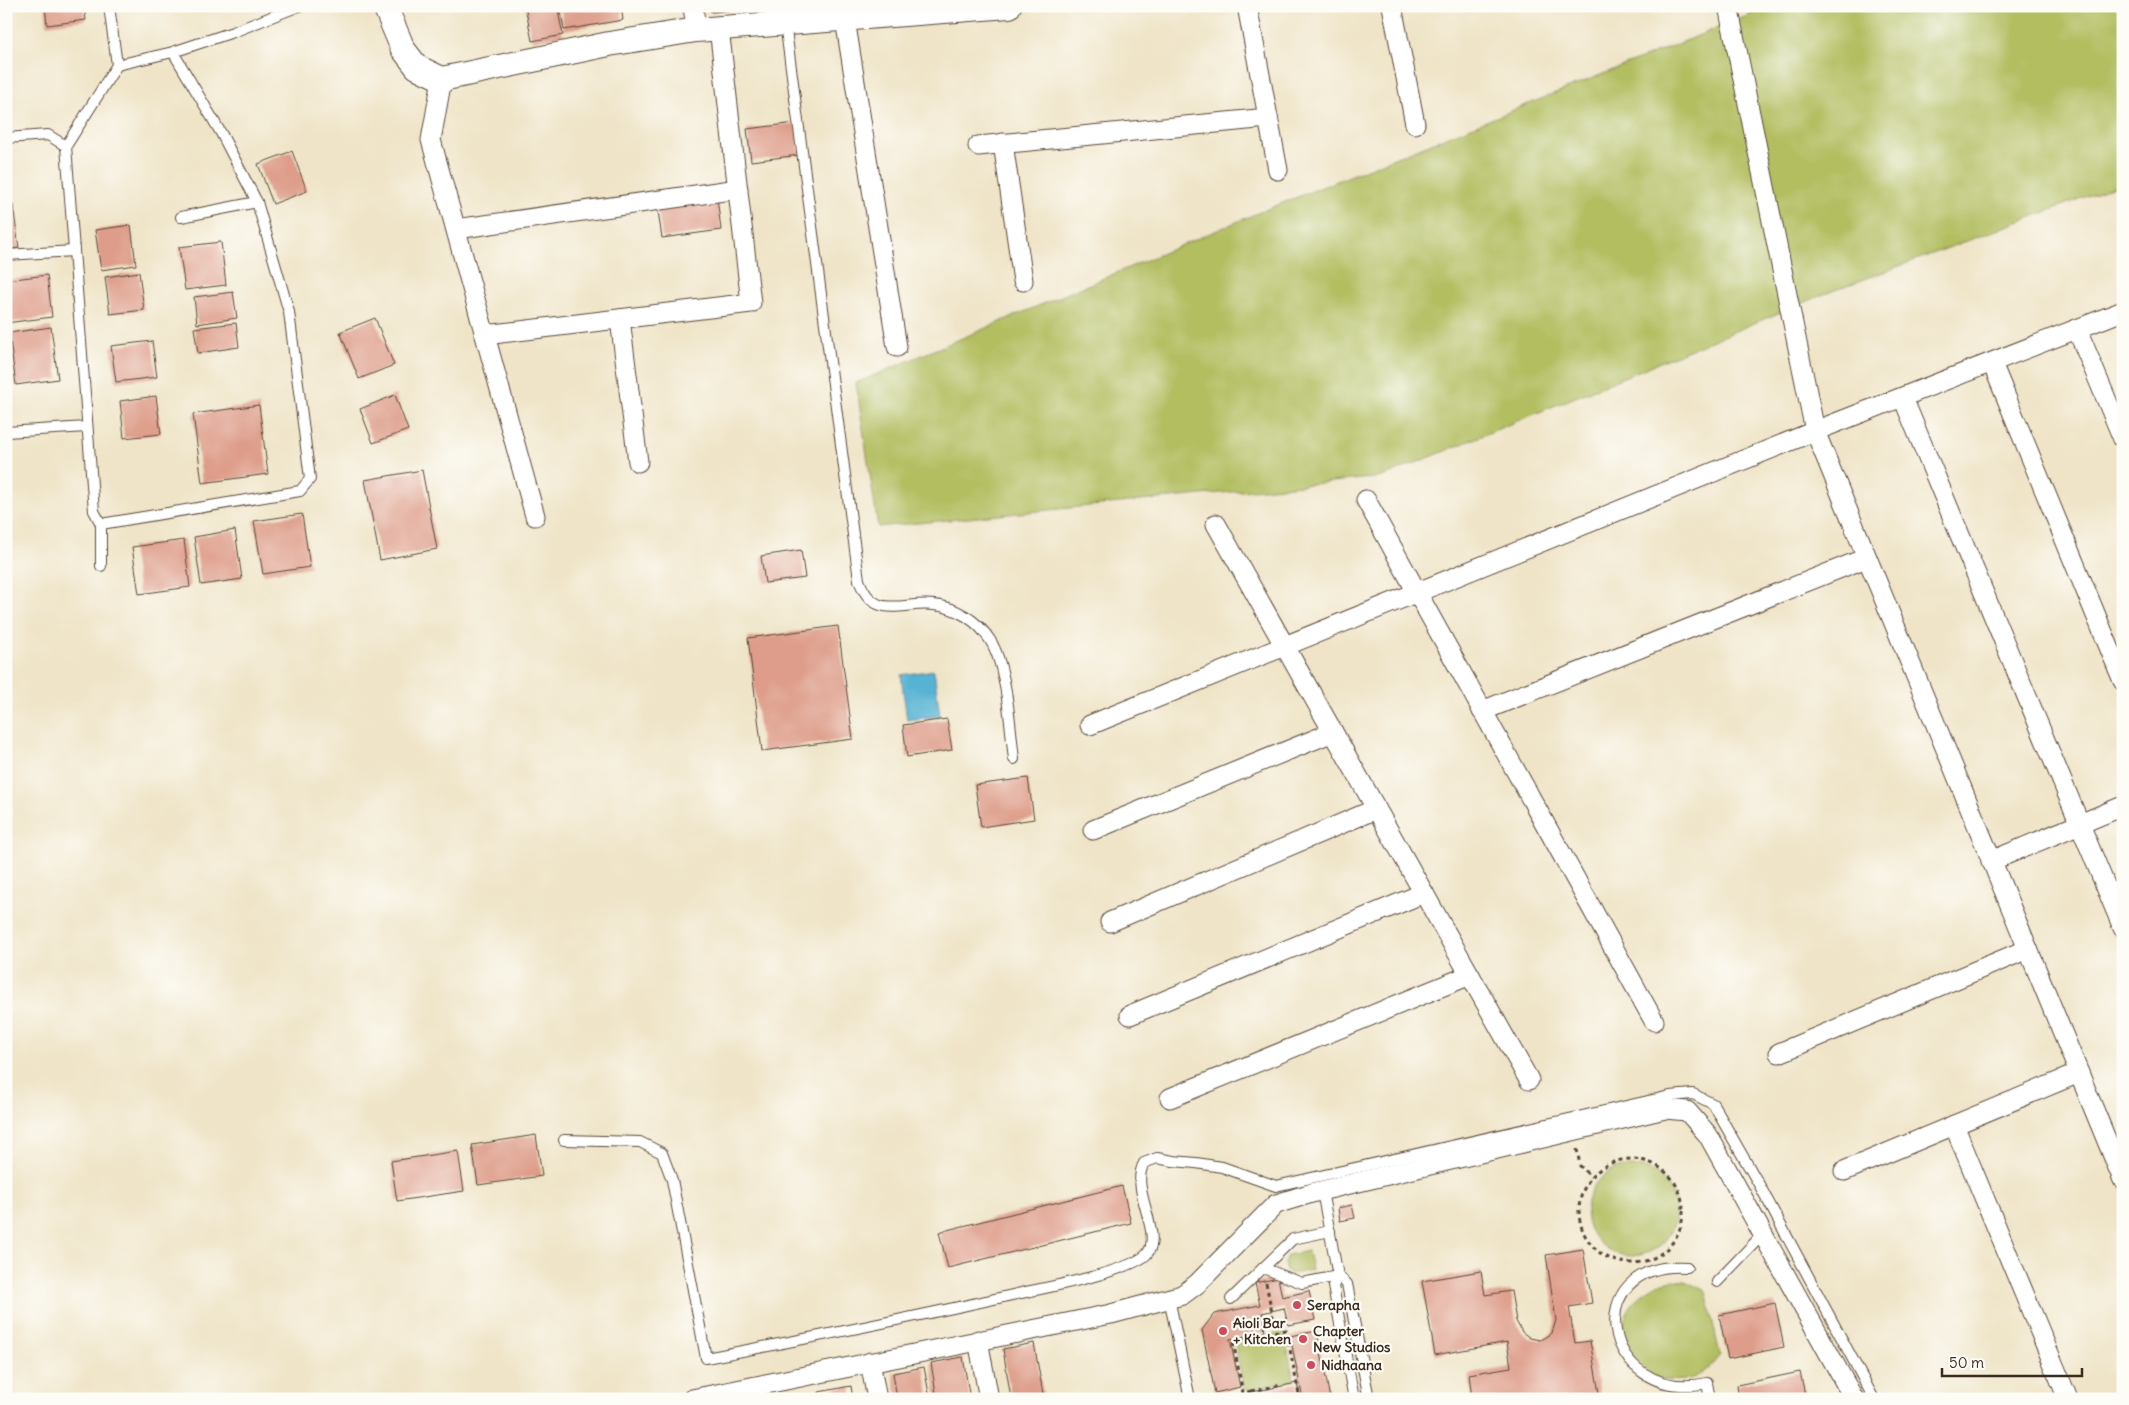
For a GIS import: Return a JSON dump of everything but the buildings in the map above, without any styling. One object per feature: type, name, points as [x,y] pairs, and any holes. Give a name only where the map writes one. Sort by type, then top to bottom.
[{"type":"street","points":[[385,6],[403,49],[417,66],[442,79],[609,44],[696,30],[785,23],[815,14],[844,19],[910,10],[1009,6]]},
{"type":"street","points":[[693,6],[696,30]]},
{"type":"street","points":[[1247,6],[1278,170]]},
{"type":"street","points":[[1392,6],[1415,124]]},
{"type":"street","points":[[1728,6],[1814,431],[2123,1180]]},
{"type":"street","points":[[844,19],[897,347]]},
{"type":"street","points":[[485,335],[751,303],[719,28]]},
{"type":"street","points":[[442,79],[431,140],[535,516]]},
{"type":"street","points":[[978,146],[1268,118]]},
{"type":"street","points":[[1003,143],[1023,281]]},
{"type":"street","points":[[456,228],[738,189]]},
{"type":"street","points":[[1090,725],[1814,431],[2123,311]]},
{"type":"street","points":[[620,319],[638,462]]},
{"type":"street","points":[[2077,329],[2123,439]]},
{"type":"street","points":[[1992,363],[2123,681]]},
{"type":"street","points":[[1903,398],[2123,928]]},
{"type":"street","points":[[1366,500],[1654,1021]]},
{"type":"street","points":[[1216,524],[1529,1080]]},
{"type":"street","points":[[1482,711],[1866,558]]},
{"type":"street","points":[[1093,830],[1333,732]]},
{"type":"street","points":[[1991,861],[2123,806]]},
{"type":"street","points":[[1110,922],[1376,809]]},
{"type":"street","points":[[1130,1016],[1424,893]]},
{"type":"street","points":[[1779,1053],[2028,949]]},
{"type":"street","points":[[1170,1098],[1470,975]]},
{"type":"street","points":[[1844,1171],[2078,1073]]},
{"type":"street","points":[[692,1399],[752,1393],[870,1362],[1111,1314],[1182,1295],[1197,1284],[1276,1204],[1322,1191],[1665,1110],[1687,1111],[1708,1135],[1854,1399]]},
{"type":"street","points":[[1954,1125],[2068,1399]]},
{"type":"street","points":[[978,1340],[989,1399]]},
{"type":"street","points":[[870,1362],[877,1399]]},
{"type":"lane","points":[[101,566],[102,524],[94,511],[66,146],[117,65],[109,6]]},
{"type":"lane","points":[[117,65],[173,52],[233,32],[299,6]]},
{"type":"lane","points":[[785,23],[859,580],[868,597],[882,605],[898,608],[933,604],[947,607],[966,616],[982,628],[990,639],[1000,663],[1014,759]]},
{"type":"lane","points":[[102,524],[300,491],[310,478],[289,312],[257,202],[222,133],[173,52]]},
{"type":"lane","points":[[6,138],[48,135],[66,146]]},
{"type":"lane","points":[[181,217],[257,202]]},
{"type":"lane","points":[[6,255],[74,251]]},
{"type":"lane","points":[[6,432],[87,426]]},
{"type":"lane","points":[[564,1140],[640,1142],[662,1153],[672,1180],[706,1358],[902,1320],[1073,1282],[1135,1262],[1147,1253],[1151,1245],[1151,1229],[1139,1182],[1140,1170],[1144,1162],[1157,1158],[1222,1168],[1276,1186],[1632,1104],[1670,1096],[1693,1094],[1713,1104],[1761,1188],[1874,1399]]},
{"type":"lane","points":[[1322,1191],[1338,1276],[1333,1286],[1354,1399]]},
{"type":"lane","points":[[1231,1299],[1293,1239],[1330,1231]]},
{"type":"lane","points":[[1717,1282],[1763,1234]]},
{"type":"lane","points":[[1687,1267],[1661,1268],[1637,1281],[1628,1290],[1616,1314],[1615,1341],[1626,1364],[1644,1382],[1656,1388],[1682,1391],[1707,1384],[1710,1399]]},
{"type":"lane","points":[[1263,1268],[1302,1283],[1338,1276]]},
{"type":"lane","points":[[1338,1276],[1347,1284],[1369,1399]]},
{"type":"lane","points":[[1169,1298],[1190,1399]]},
{"type":"path","points":[[1574,1131],[1580,1166],[1591,1178]]},
{"type":"path","points":[[1618,1160],[1643,1160],[1664,1171],[1673,1180],[1679,1191],[1682,1209],[1680,1227],[1666,1248],[1645,1260],[1632,1262],[1607,1257],[1596,1250],[1582,1229],[1579,1217],[1582,1191],[1591,1178],[1607,1165],[1618,1160]]},
{"type":"path","points":[[1263,1268],[1276,1332]]},
{"type":"path","points":[[1282,1385],[1243,1393],[1233,1340],[1286,1330],[1300,1399]]},
{"type":"path","points":[[1251,1391],[1252,1399]]},
{"type":"green space","points":[[1772,6],[2123,6],[2123,183],[1827,293],[1382,477],[878,527],[856,383],[1260,212]]},
{"type":"green space","points":[[1631,1166],[1648,1169],[1663,1179],[1673,1194],[1676,1211],[1673,1228],[1663,1243],[1648,1253],[1631,1256],[1614,1253],[1599,1243],[1589,1228],[1586,1211],[1589,1194],[1599,1179],[1614,1169]]},
{"type":"green space","points":[[1308,1251],[1312,1270],[1292,1274],[1286,1270],[1284,1263],[1287,1255]]},
{"type":"green space","points":[[1673,1280],[1685,1281],[1706,1291],[1720,1355],[1715,1362],[1697,1376],[1676,1381],[1660,1380],[1652,1376],[1631,1357],[1623,1340],[1623,1328],[1631,1305],[1650,1289],[1661,1283]]},
{"type":"green space","points":[[1284,1332],[1294,1380],[1244,1390],[1235,1342]]},
{"type":"water","points":[[934,670],[940,716],[907,720],[901,675]]},
{"type":"place","name":"Serapha","points":[[1297,1305]]},
{"type":"place","name":"Aioli Bar + Kitchen","points":[[1223,1331]]},
{"type":"place","name":"Chapter New Studios","points":[[1303,1339]]},
{"type":"place","name":"Nidhaana","points":[[1311,1365]]}]
